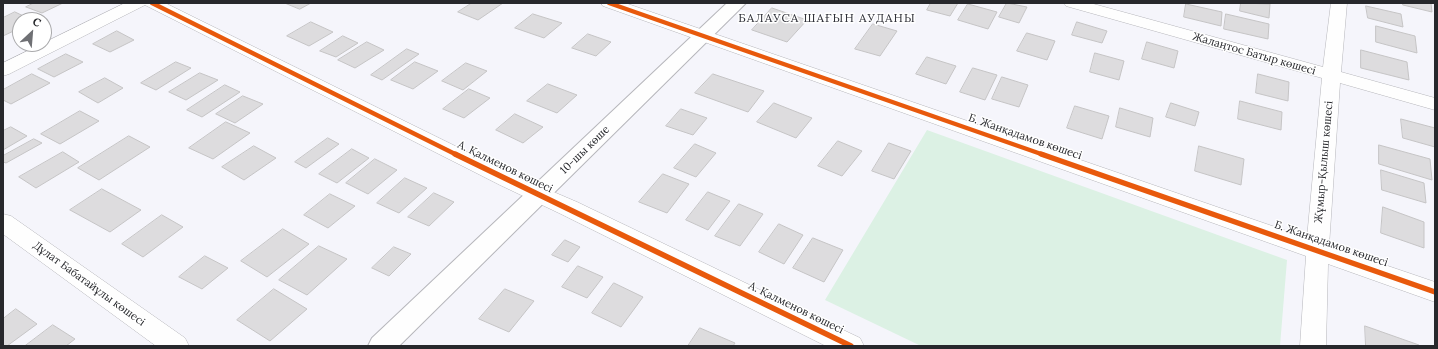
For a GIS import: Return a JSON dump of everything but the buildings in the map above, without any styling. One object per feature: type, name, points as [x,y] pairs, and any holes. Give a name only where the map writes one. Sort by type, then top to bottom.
[{"type":"street","points":[[3,70],[138,3]]},
{"type":"street","name":"А. Қалменов көшесі","points":[[152,3],[851,346]]},
{"type":"street","name":"Б. Жанқадамов көшесі","points":[[609,3],[1435,292]]},
{"type":"street","name":"10-шы көше","points":[[381,346],[737,3]]},
{"type":"street","name":"Жалаңтос Батыр көшесі","points":[[1072,3],[1435,104]]},
{"type":"street","name":"Жұмыр-Қылыш көшесі","points":[[1313,346],[1317,250],[1331,76],[1339,3]]},
{"type":"street","name":"Дұлат Бабатайұлы көшесі","points":[[3,222],[176,346]]},
{"type":"green space","points":[[927,130],[1287,260],[1280,346],[921,346],[825,300]]},
{"type":"cycle path","points":[[152,3],[507,180],[569,208],[851,346]]},
{"type":"cycle path","points":[[609,3],[1435,292]]},
{"type":"district","name":"БАЛАУСА ШАҒЫН АУДАНЫ","points":[[827,19]]}]
